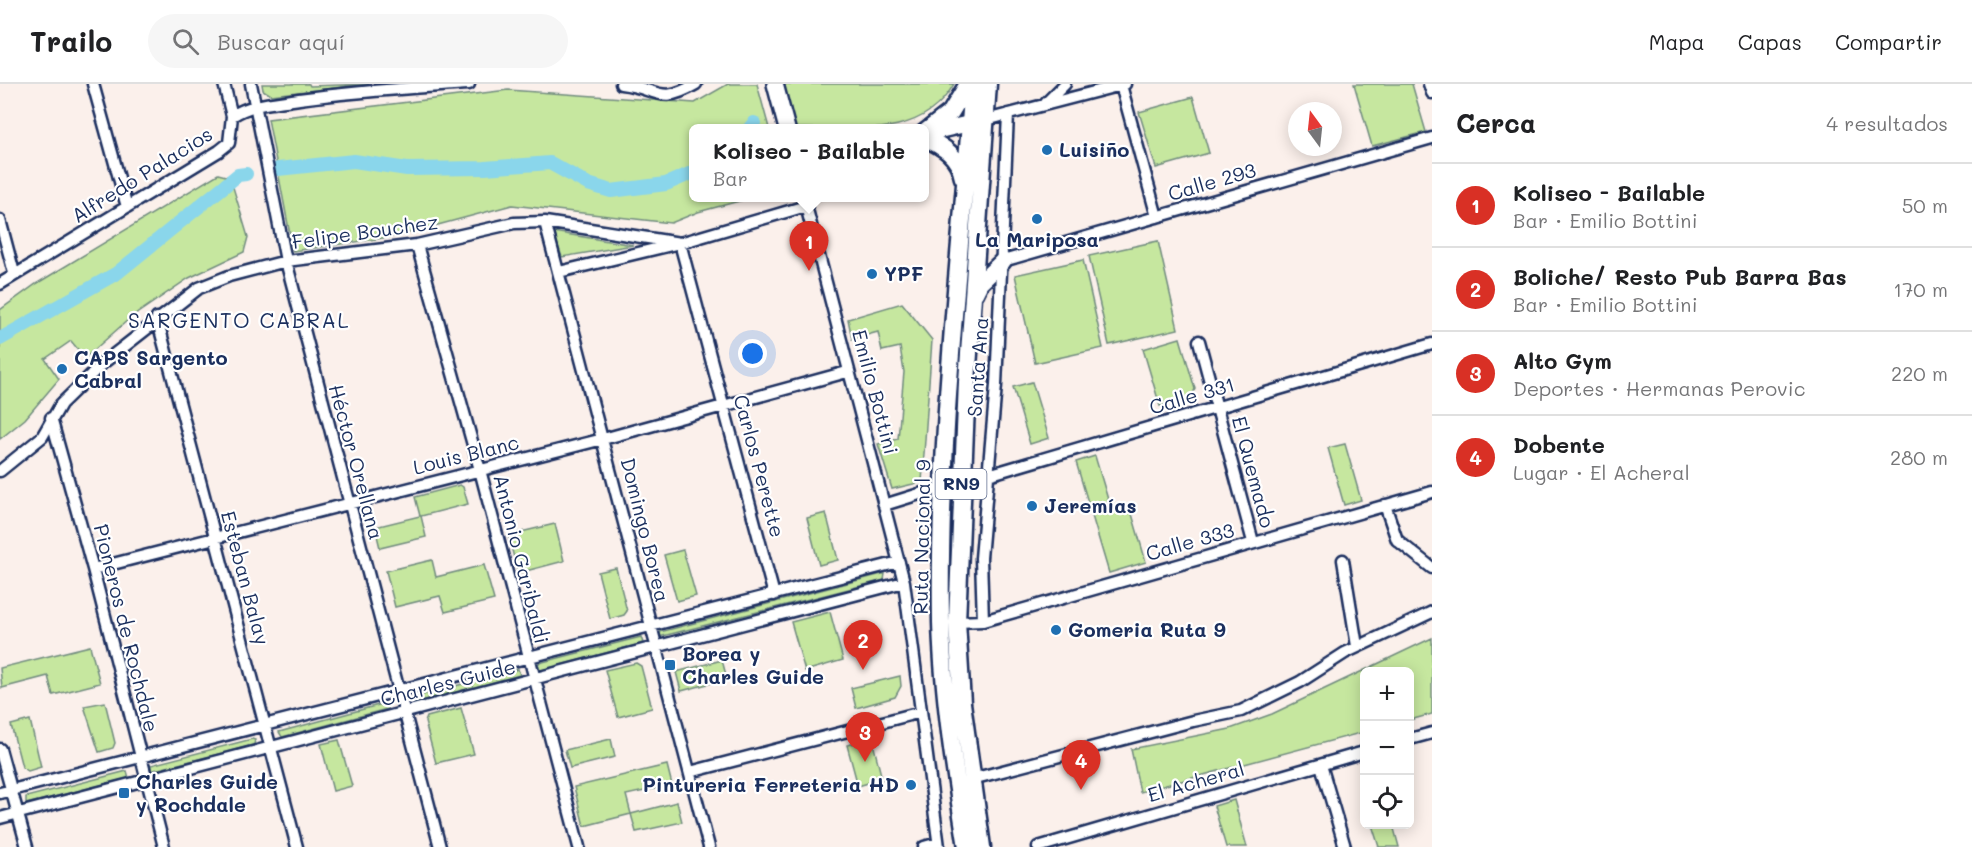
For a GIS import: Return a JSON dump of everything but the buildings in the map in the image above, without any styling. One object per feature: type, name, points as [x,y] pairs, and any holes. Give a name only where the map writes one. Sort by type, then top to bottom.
[{"type":"main road","points":[[929,131],[951,112],[968,84]]},
{"type":"main road","name":"Ruta Nacional 9","points":[[973,84],[978,121],[974,297],[961,483],[957,622],[962,703],[982,847]]},
{"type":"main road","name":"Ruta Nacional 9","points":[[967,847],[944,662],[942,487],[964,182],[988,84]]},
{"type":"main road","points":[[929,139],[956,159],[964,182]]},
{"type":"main road","points":[[974,297],[980,283],[1003,261]]},
{"type":"street","points":[[93,84],[127,207]]},
{"type":"street","points":[[224,84],[232,116]]},
{"type":"street","name":"Héctor Orellana","points":[[251,84],[257,105],[286,261],[440,847]]},
{"type":"street","name":"Alfredo Palacios","points":[[0,284],[14,273],[127,207],[229,143],[232,116],[257,105],[342,93],[470,84]]},
{"type":"street","points":[[621,84],[641,86],[666,97],[681,93],[696,84]]},
{"type":"street","points":[[776,84],[786,124]]},
{"type":"street","points":[[1046,104],[1065,84]]},
{"type":"street","points":[[1429,84],[1432,93]]},
{"type":"street","points":[[929,134],[1123,85],[1157,217]]},
{"type":"street","name":"Santa Ana","points":[[982,621],[981,558],[1003,261],[1008,114]]},
{"type":"street","name":"Calle 293","points":[[1003,261],[1432,138]]},
{"type":"street","name":"Felipe Bouchez","points":[[0,471],[42,437],[61,404],[95,371],[157,318],[199,288],[229,276],[286,261],[417,246],[514,224],[545,222],[681,243],[805,202]]},
{"type":"street","name":"Emilio Bottini","points":[[805,202],[847,372],[904,582],[938,845]]},
{"type":"street","points":[[0,220],[14,273]]},
{"type":"street","name":"Domingo Borea","points":[[545,222],[709,847]]},
{"type":"street","points":[[559,272],[681,243]]},
{"type":"street","name":"Carlos Perette","points":[[681,243],[774,595]]},
{"type":"street","name":"Antonio Garibaldi","points":[[417,246],[480,470],[579,847]]},
{"type":"street","name":"Esteban Balay","points":[[157,318],[297,847]]},
{"type":"street","name":"El Quemado","points":[[1199,341],[1253,543]]},
{"type":"street","name":"Calle 331","points":[[961,483],[1432,344]]},
{"type":"street","name":"Louis Blanc","points":[[93,569],[603,439],[847,372]]},
{"type":"street","name":"Pioneros de Rochdale","points":[[51,418],[93,569],[164,847]]},
{"type":"street","points":[[884,504],[942,487]]},
{"type":"street","name":"Calle 333","points":[[957,622],[982,621],[1432,492]]},
{"type":"street","points":[[1385,505],[1397,540],[1432,568]]},
{"type":"street","points":[[1343,560],[1358,646]]},
{"type":"street","name":"Charles Guide","points":[[6,791],[899,562]]},
{"type":"street","name":"Charles Guide","points":[[0,818],[904,582]]},
{"type":"street","points":[[972,780],[1193,721],[1241,711],[1300,682],[1358,646],[1432,612]]},
{"type":"street","points":[[690,772],[921,712]]},
{"type":"street","points":[[1414,738],[1432,733]]},
{"type":"street","points":[[0,749],[6,791],[18,813],[27,847]]},
{"type":"street","name":"El Acheral","points":[[1038,847],[1360,753]]},
{"type":"street","points":[[1321,765],[1346,847]]},
{"type":"street","points":[[924,847],[938,845]]},
{"type":"green space","points":[[262,84],[309,84],[310,86],[369,84],[271,95],[263,90]]},
{"type":"green space","points":[[728,84],[757,84],[768,124],[689,124],[689,202],[736,202],[698,212],[671,223],[512,205],[397,236],[293,251],[268,119],[508,90],[695,103]]},
{"type":"green space","points":[[784,84],[954,84],[940,103],[923,115],[904,123],[793,124]]},
{"type":"green space","points":[[1354,84],[1412,84],[1426,132],[1372,146]]},
{"type":"green space","points":[[1193,97],[1209,153],[1156,168],[1139,112]]},
{"type":"green space","points":[[218,174],[230,177],[248,237],[244,252],[189,278],[129,319],[85,358],[71,341],[45,359],[59,379],[25,419],[0,439],[0,310],[36,284]]},
{"type":"green space","points":[[553,232],[633,245],[562,257]]},
{"type":"green space","points":[[1158,241],[1178,329],[1109,345],[1089,256]]},
{"type":"green space","points":[[1083,260],[1103,348],[1035,363],[1015,275]]},
{"type":"green space","points":[[902,303],[932,340],[922,482],[892,489],[878,444],[898,439],[904,372],[900,347],[882,351],[878,332],[852,339],[848,319]]},
{"type":"green space","points":[[1180,338],[1195,389],[1192,396],[1160,406],[1143,349]]},
{"type":"green space","points":[[1032,382],[1049,438],[1030,444],[1013,387]]},
{"type":"green space","points":[[1345,444],[1361,500],[1344,505],[1328,448]]},
{"type":"green space","points":[[1095,456],[1112,513],[1130,507],[1146,562],[1109,573],[1076,462]]},
{"type":"green space","points":[[460,485],[463,487],[468,504],[421,516],[426,537],[380,548],[375,527],[420,516],[415,497]]},
{"type":"green space","points":[[826,513],[838,560],[819,565],[807,518]]},
{"type":"green space","points":[[555,524],[564,561],[518,573],[508,535]]},
{"type":"green space","points":[[683,550],[696,596],[677,601],[664,555]]},
{"type":"green space","points":[[432,560],[436,577],[484,565],[494,600],[445,612],[440,596],[395,607],[386,571]]},
{"type":"green space","points":[[616,568],[627,611],[624,615],[610,619],[598,572]]},
{"type":"green space","points":[[885,574],[884,580],[659,637],[660,632]]},
{"type":"green space","points":[[830,612],[843,660],[805,671],[791,622]]},
{"type":"green space","points":[[641,637],[643,643],[538,671],[535,664]]},
{"type":"green space","points":[[1432,638],[1432,714],[1414,719],[1414,667],[1371,667]]},
{"type":"green space","points":[[90,646],[100,683],[53,695],[48,676],[2,688],[0,668]]},
{"type":"green space","points":[[722,660],[727,679],[681,691],[676,672]]},
{"type":"green space","points":[[636,663],[641,666],[652,708],[618,717],[605,670]]},
{"type":"green space","points":[[518,669],[520,675],[415,703],[411,698]]},
{"type":"green space","points":[[1360,672],[1360,733],[1140,792],[1131,749],[1230,729],[1272,714]]},
{"type":"green space","points":[[900,676],[901,686],[895,697],[856,708],[851,688]]},
{"type":"green space","points":[[105,702],[115,743],[113,748],[99,752],[84,706]]},
{"type":"green space","points":[[386,703],[387,709],[282,737],[279,732]]},
{"type":"green space","points":[[461,708],[474,754],[436,763],[425,722],[427,717]]},
{"type":"green space","points":[[30,720],[41,767],[28,771],[22,767],[11,725]]},
{"type":"green space","points":[[611,739],[615,757],[570,768],[565,750]]},
{"type":"green space","points":[[872,739],[882,779],[858,786],[847,745]]},
{"type":"green space","points":[[255,740],[254,745],[151,771],[151,765]]},
{"type":"green space","points":[[339,740],[352,786],[333,791],[321,744]]},
{"type":"green space","points":[[667,765],[672,785],[626,795],[631,814],[584,826],[574,787]]},
{"type":"green space","points":[[127,771],[129,778],[26,804],[26,797]]},
{"type":"green space","points":[[1234,800],[1247,847],[1226,847],[1214,806]]},
{"type":"green space","points":[[677,802],[682,822],[636,832],[631,814]]},
{"type":"green space","points":[[1373,829],[1394,829],[1399,847],[1379,847]]},
{"type":"waterway","points":[[278,169],[354,161],[407,169],[485,168],[550,163],[588,184],[611,191],[666,184],[689,174]]},
{"type":"waterway","points":[[0,339],[117,273],[238,175],[246,174]]},
{"type":"place","name":"Luisiño","points":[[1047,150]]},
{"type":"place","name":"La Mariposa","points":[[1037,219]]},
{"type":"place","name":"Koliseo - Bailable","points":[[809,271]]},
{"type":"place","name":"YPF","points":[[872,274]]},
{"type":"place","name":"CAPS Sargento Cabral","points":[[62,369]]},
{"type":"place","name":"Jeremías","points":[[1032,506]]},
{"type":"place","name":"Gomeria Ruta 9","points":[[1056,630]]},
{"type":"place","name":"Borea y Charles Guide","points":[[670,665]]},
{"type":"place","name":"Boliche/ Resto Pub Barra Bas","points":[[863,670]]},
{"type":"place","name":"Alto Gym","points":[[865,762]]},
{"type":"place","name":"Pintureria Ferreteria HD","points":[[911,785]]},
{"type":"place","name":"Dobente","points":[[1081,790]]},
{"type":"place","name":"Charles Guide y Rochdale","points":[[124,793]]},
{"type":"district","name":"SARGENTO CABRAL","points":[[239,321]]}]
